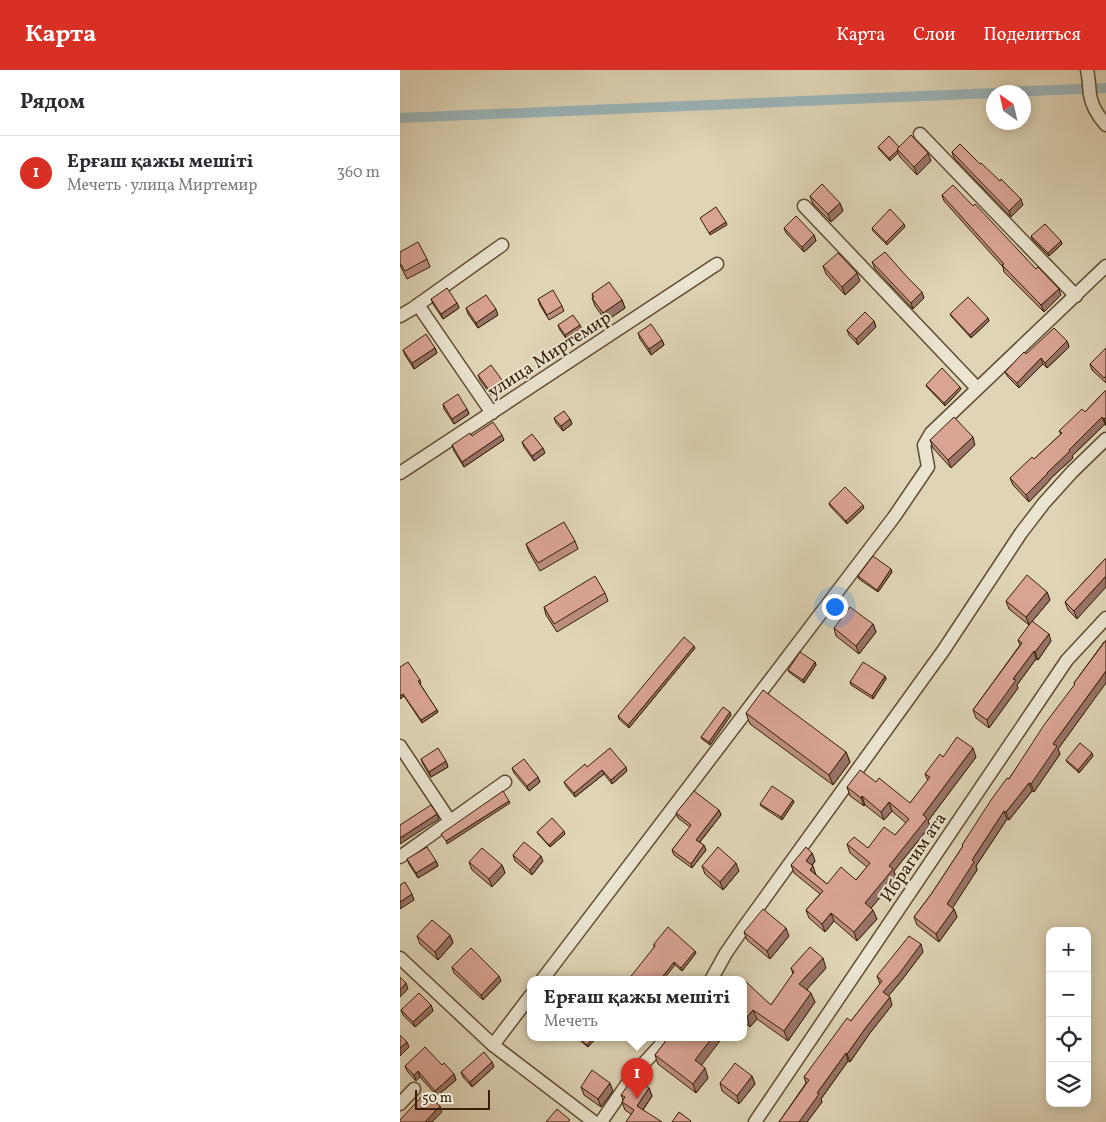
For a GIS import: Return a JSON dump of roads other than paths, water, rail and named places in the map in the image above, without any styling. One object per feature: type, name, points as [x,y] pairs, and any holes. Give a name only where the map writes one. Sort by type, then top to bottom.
[{"type":"street","points":[[1088,73],[1090,96],[1096,113],[1106,125]]},
{"type":"street","points":[[920,134],[1076,296]]},
{"type":"street","points":[[804,206],[977,388]]},
{"type":"street","points":[[400,316],[502,245]]},
{"type":"street","name":"улица Миртемир","points":[[400,473],[717,264]]},
{"type":"street","points":[[545,976],[894,517],[928,467],[924,445],[931,433],[1106,266]]},
{"type":"street","points":[[418,305],[492,413]]},
{"type":"street","points":[[713,976],[744,927],[943,651],[1021,533],[1044,503],[1072,472],[1106,439]]},
{"type":"street","name":"Ибрагим ата","points":[[755,1122],[1067,660],[1106,618]]},
{"type":"street","points":[[400,746],[450,821]]},
{"type":"street","points":[[400,857],[505,782]]},
{"type":"street","points":[[400,958],[493,1045],[594,1122]]},
{"type":"street","points":[[493,1045],[527,1000]]},
{"type":"street","points":[[601,1122],[634,1074],[664,1041]]},
{"type":"street","points":[[400,1104],[414,1089]]},
{"type":"waterway","points":[[1031,91],[1106,88]]},
{"type":"waterway","points":[[400,118],[986,93]]},
{"type":"place","name":"Ерғаш қажы мешіті","points":[[637,1099]]}]
